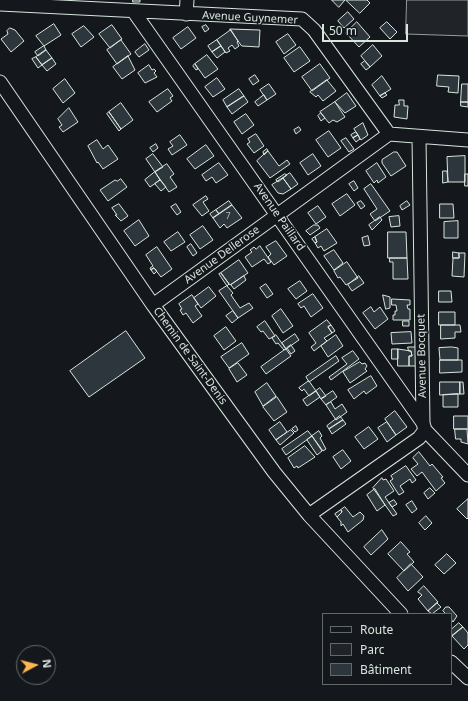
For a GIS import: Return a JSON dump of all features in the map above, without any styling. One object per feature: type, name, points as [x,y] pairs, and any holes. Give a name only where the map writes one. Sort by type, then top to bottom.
[{"type":"street","points":[[186,0],[186,14]]},
{"type":"street","name":"Avenue Guynemer","points":[[0,4],[134,12],[302,19],[314,30],[389,134]]},
{"type":"street","name":"Avenue Paillard","points":[[134,12],[424,426],[468,475]]},
{"type":"street","name":"Chemin de Saint-Denis","points":[[0,82],[153,305],[274,472],[309,515],[400,613]]},
{"type":"street","points":[[389,134],[468,140]]},
{"type":"street","name":"Avenue Dellerose","points":[[153,305],[389,134]]},
{"type":"street","name":"Avenue Bocquet","points":[[419,137],[424,426]]},
{"type":"street","points":[[309,515],[419,438],[424,426]]},
{"type":"street","points":[[452,663],[468,678]]},
{"type":"green space","points":[[407,0],[468,0],[468,36],[406,34]]},
{"type":"building","points":[[133,0],[140,0],[140,2],[133,2]]},
{"type":"building","points":[[332,0],[345,0],[339,7]]},
{"type":"building","points":[[346,0],[367,0],[370,3],[360,13]]},
{"type":"building","points":[[348,12],[354,19],[344,28],[338,21]]},
{"type":"building","points":[[357,22],[370,37],[359,47],[346,33]]},
{"type":"building","points":[[387,22],[397,32],[390,39],[380,28]]},
{"type":"building","points":[[54,24],[61,35],[44,46],[36,36]]},
{"type":"building","points":[[112,25],[122,39],[110,48],[99,34]]},
{"type":"building","points":[[206,25],[209,29],[205,32],[202,27]]},
{"type":"building","points":[[84,26],[94,37],[81,47],[72,34]]},
{"type":"building","points":[[188,27],[196,38],[181,49],[173,38]]},
{"type":"building","points":[[10,28],[15,30],[24,41],[11,52],[1,39],[8,34],[7,31]]},
{"type":"building","points":[[230,29],[260,30],[259,47],[242,46]]},
{"type":"building","points":[[231,30],[238,41],[239,46],[235,49],[232,45],[228,48],[230,51],[226,53],[217,40]]},
{"type":"building","points":[[288,34],[296,45],[284,54],[276,42]]},
{"type":"building","points":[[121,40],[131,54],[117,64],[107,50]]},
{"type":"building","points":[[217,40],[221,46],[212,52],[208,46]]},
{"type":"building","points":[[145,44],[149,50],[139,57],[135,52]]},
{"type":"building","points":[[373,45],[382,56],[370,67],[361,56]]},
{"type":"building","points":[[44,46],[46,50],[38,56],[35,52]]},
{"type":"building","points":[[221,46],[225,52],[217,58],[212,52]]},
{"type":"building","points":[[300,47],[310,61],[294,72],[284,58]]},
{"type":"building","points":[[46,50],[52,58],[42,65],[36,57]]},
{"type":"building","points":[[207,55],[218,69],[205,78],[195,64]]},
{"type":"building","points":[[128,56],[135,70],[122,79],[113,67]]},
{"type":"building","points":[[36,57],[42,65],[38,68],[32,59]]},
{"type":"building","points":[[52,58],[56,64],[47,71],[42,65]]},
{"type":"building","points":[[365,61],[370,67],[366,70],[361,64]]},
{"type":"building","points":[[195,64],[198,69],[196,70],[193,66]]},
{"type":"building","points":[[320,64],[330,78],[312,91],[302,77]]},
{"type":"building","points":[[149,65],[152,70],[154,69],[156,71],[154,73],[157,77],[145,83],[138,73]]},
{"type":"building","points":[[255,75],[259,81],[253,85],[249,79]]},
{"type":"building","points":[[438,75],[459,76],[458,93],[448,92],[449,87],[437,86]]},
{"type":"building","points":[[382,76],[391,89],[380,96],[372,85]]},
{"type":"building","points":[[217,78],[225,89],[213,97],[205,87]]},
{"type":"building","points":[[65,79],[75,93],[63,103],[53,89]]},
{"type":"building","points":[[327,80],[336,91],[323,101],[318,95],[316,97],[310,92]]},
{"type":"building","points":[[269,84],[276,94],[267,100],[260,90]]},
{"type":"building","points":[[462,84],[468,84],[468,102],[461,102]]},
{"type":"building","points":[[168,89],[173,96],[170,98],[172,101],[157,112],[149,102]]},
{"type":"building","points":[[239,89],[244,96],[227,107],[223,100]]},
{"type":"building","points":[[347,93],[356,106],[345,113],[335,102]]},
{"type":"building","points":[[385,93],[387,95],[382,98],[380,96]]},
{"type":"building","points":[[264,95],[267,100],[258,106],[255,102]]},
{"type":"building","points":[[244,96],[248,102],[232,114],[227,107]]},
{"type":"building","points":[[399,100],[404,100],[404,106],[408,106],[407,119],[394,117],[395,105],[399,105]]},
{"type":"building","points":[[335,102],[345,117],[337,122],[333,120],[329,123],[320,112]]},
{"type":"building","points":[[461,102],[468,102],[468,107],[461,106]]},
{"type":"building","points":[[121,103],[133,120],[121,129],[109,112]]},
{"type":"building","points":[[69,108],[78,122],[63,132],[59,127],[62,125],[58,119]]},
{"type":"building","points":[[109,112],[121,129],[119,131],[107,114]]},
{"type":"building","points":[[321,113],[325,118],[321,121],[318,116]]},
{"type":"building","points":[[246,114],[254,125],[242,134],[234,122]]},
{"type":"building","points":[[363,123],[368,135],[361,140],[354,129]]},
{"type":"building","points":[[299,127],[301,130],[296,134],[294,130]]},
{"type":"building","points":[[329,131],[341,148],[328,157],[316,140]]},
{"type":"building","points":[[356,132],[358,135],[353,138],[351,135]]},
{"type":"building","points":[[256,134],[264,146],[254,153],[247,144],[250,142],[248,139]]},
{"type":"building","points":[[180,135],[187,145],[172,155],[168,149],[173,146],[170,142]]},
{"type":"building","points":[[358,135],[360,139],[356,142],[353,138]]},
{"type":"building","points":[[346,138],[354,149],[349,152],[341,141]]},
{"type":"building","points":[[97,140],[103,149],[108,145],[118,159],[103,169],[98,162],[97,163],[88,146]]},
{"type":"building","points":[[156,144],[158,148],[153,152],[150,148]]},
{"type":"building","points":[[206,145],[214,156],[195,169],[187,159]]},
{"type":"building","points":[[267,149],[268,151],[264,155],[263,152]]},
{"type":"building","points":[[268,151],[279,166],[287,160],[290,164],[270,178],[257,161]]},
{"type":"building","points":[[394,152],[397,152],[406,166],[391,176],[382,163],[382,160]]},
{"type":"building","points":[[153,154],[163,167],[155,172],[146,159]]},
{"type":"building","points":[[313,154],[321,166],[308,175],[300,163]]},
{"type":"building","points":[[465,156],[465,182],[448,182],[447,157]]},
{"type":"building","points":[[219,163],[228,175],[216,183],[212,177],[206,181],[202,175]]},
{"type":"building","points":[[377,163],[386,177],[378,183],[377,180],[374,183],[366,171]]},
{"type":"building","points":[[167,164],[174,174],[170,177],[177,187],[169,192],[155,172]]},
{"type":"building","points":[[443,171],[447,171],[448,182],[443,183]]},
{"type":"building","points":[[155,172],[160,180],[150,187],[145,180]]},
{"type":"building","points":[[290,173],[298,184],[291,189],[283,178]]},
{"type":"building","points":[[285,174],[287,175],[278,182],[276,180]]},
{"type":"building","points":[[465,174],[468,174],[468,186],[465,186]]},
{"type":"building","points":[[283,178],[291,189],[283,194],[278,193],[272,185]]},
{"type":"building","points":[[121,179],[127,187],[108,201],[100,190],[115,180],[117,181]]},
{"type":"building","points":[[160,180],[166,187],[161,191],[155,184]]},
{"type":"building","points":[[354,181],[358,188],[354,191],[349,184]]},
{"type":"building","points":[[371,184],[390,211],[375,221],[370,214],[377,209],[364,189]]},
{"type":"building","points":[[347,194],[355,205],[340,216],[332,204]]},
{"type":"building","points":[[206,196],[208,199],[203,202],[209,211],[202,216],[193,205]]},
{"type":"building","points":[[229,201],[232,205],[219,214],[216,210]]},
{"type":"building","points":[[361,201],[365,206],[361,209],[357,203]]},
{"type":"building","points":[[407,201],[410,205],[402,210],[400,206]]},
{"type":"building","points":[[119,204],[128,216],[121,221],[115,215],[117,215],[112,208]]},
{"type":"building","points":[[176,204],[181,212],[177,215],[171,207]]},
{"type":"building","points":[[440,204],[453,204],[454,218],[440,218]]},
{"type":"building","points":[[232,205],[242,218],[227,228],[224,224],[220,228],[213,218]]},
{"type":"building","points":[[318,206],[326,217],[316,224],[308,213]]},
{"type":"building","points":[[216,210],[219,214],[213,218],[210,214]]},
{"type":"building","points":[[399,216],[400,226],[391,227],[389,217]]},
{"type":"building","points":[[380,217],[382,220],[372,230],[369,225]]},
{"type":"building","points":[[139,220],[149,236],[135,246],[124,231]]},
{"type":"building","points":[[458,221],[458,238],[444,238],[444,222]]},
{"type":"building","points":[[314,225],[318,225],[320,228],[310,235],[306,231]]},
{"type":"building","points":[[203,226],[213,240],[200,249],[190,235]]},
{"type":"building","points":[[327,229],[337,243],[324,251],[321,246],[318,248],[315,243],[317,242],[315,237]]},
{"type":"building","points":[[178,232],[185,242],[171,251],[164,242]]},
{"type":"building","points":[[388,232],[406,232],[407,258],[388,258]]},
{"type":"building","points":[[368,236],[370,245],[364,246],[362,238]]},
{"type":"building","points":[[315,237],[317,242],[315,243],[312,239]]},
{"type":"building","points":[[276,241],[287,256],[274,265],[268,257],[271,254],[266,247]]},
{"type":"building","points":[[191,244],[197,253],[193,256],[187,247]]},
{"type":"building","points":[[260,246],[271,262],[268,264],[264,259],[252,267],[245,257],[252,252],[250,250],[254,247],[256,249]]},
{"type":"building","points":[[157,247],[172,269],[161,277],[154,268],[151,270],[150,268],[153,266],[146,255]]},
{"type":"building","points":[[334,250],[343,263],[334,270],[324,256]]},
{"type":"building","points":[[453,252],[459,253],[459,258],[453,258]]},
{"type":"building","points":[[459,253],[465,253],[464,277],[452,276],[453,258],[459,258]]},
{"type":"building","points":[[390,258],[407,258],[408,279],[393,279],[393,262],[390,262]]},
{"type":"building","points":[[239,260],[248,273],[230,285],[221,273]]},
{"type":"building","points":[[347,262],[358,278],[346,285],[340,277],[338,278],[334,271]]},
{"type":"building","points":[[154,268],[157,271],[154,274],[151,270]]},
{"type":"building","points":[[221,273],[229,284],[227,286],[219,274]]},
{"type":"building","points":[[244,276],[246,280],[234,289],[231,285]]},
{"type":"building","points":[[359,276],[364,283],[352,291],[348,285]]},
{"type":"building","points":[[300,281],[307,291],[296,299],[288,289]]},
{"type":"building","points":[[266,284],[273,294],[267,298],[260,288]]},
{"type":"building","points":[[227,286],[233,293],[231,295],[240,308],[249,303],[253,308],[238,318],[219,291]]},
{"type":"building","points":[[209,287],[216,296],[201,308],[194,298]]},
{"type":"building","points":[[439,291],[451,291],[452,302],[439,302]]},
{"type":"building","points":[[313,294],[323,308],[311,317],[304,306],[301,308],[298,304]]},
{"type":"building","points":[[192,295],[198,304],[195,306],[202,316],[193,323],[186,313],[183,315],[179,304]]},
{"type":"building","points":[[383,295],[390,297],[390,308],[386,309]]},
{"type":"building","points":[[392,299],[410,300],[410,305],[407,305],[408,309],[410,309],[410,320],[393,320],[393,315],[395,315],[395,311],[397,311],[396,305],[392,305]]},
{"type":"building","points":[[371,307],[374,312],[380,307],[388,319],[375,329],[363,313]]},
{"type":"building","points":[[281,309],[293,326],[283,333],[272,316]]},
{"type":"building","points":[[233,311],[238,318],[232,323],[226,316]]},
{"type":"building","points":[[439,312],[455,312],[455,325],[439,325]]},
{"type":"building","points":[[327,320],[331,325],[328,327],[332,333],[324,338],[327,341],[314,351],[311,347],[316,343],[309,333]]},
{"type":"building","points":[[265,321],[275,336],[269,339],[263,331],[261,332],[257,327]]},
{"type":"building","points":[[403,321],[409,321],[409,326],[403,326]]},
{"type":"building","points":[[331,325],[335,331],[332,333],[328,327]]},
{"type":"building","points":[[441,325],[460,325],[461,332],[455,332],[455,338],[441,339]]},
{"type":"building","points":[[226,327],[236,341],[224,350],[214,336]]},
{"type":"building","points":[[126,331],[145,358],[89,397],[70,371]]},
{"type":"building","points":[[411,332],[412,343],[392,344],[391,333]]},
{"type":"building","points":[[295,334],[299,340],[286,349],[282,343]]},
{"type":"building","points":[[276,335],[286,349],[284,350],[278,343],[276,344],[272,338]]},
{"type":"building","points":[[336,335],[343,346],[328,357],[321,346]]},
{"type":"building","points":[[242,343],[249,354],[229,368],[221,357]]},
{"type":"building","points":[[291,345],[295,351],[291,354],[287,348]]},
{"type":"building","points":[[408,347],[416,347],[416,366],[409,366],[409,356],[412,356]]},
{"type":"building","points":[[439,348],[458,348],[458,360],[440,360]]},
{"type":"building","points":[[286,349],[291,356],[266,374],[261,367]]},
{"type":"building","points":[[392,349],[398,349],[398,359],[392,359]]},
{"type":"building","points":[[398,349],[411,351],[412,356],[409,356],[409,366],[398,366]]},
{"type":"building","points":[[353,351],[359,359],[331,380],[329,377],[347,364],[342,358]]},
{"type":"building","points":[[336,356],[339,361],[309,382],[306,377]]},
{"type":"building","points":[[440,360],[462,360],[462,372],[440,373]]},
{"type":"building","points":[[360,362],[362,364],[365,363],[367,366],[365,369],[367,371],[350,383],[343,372]]},
{"type":"building","points":[[238,363],[247,375],[237,382],[229,369]]},
{"type":"building","points":[[371,376],[377,386],[366,394],[364,391],[354,399],[348,390]]},
{"type":"building","points":[[309,381],[316,391],[309,396],[304,389],[302,391],[299,388]]},
{"type":"building","points":[[440,382],[460,382],[460,394],[440,395]]},
{"type":"building","points":[[460,382],[463,382],[464,394],[460,394]]},
{"type":"building","points":[[267,383],[276,396],[263,406],[255,392]]},
{"type":"building","points":[[320,388],[326,396],[321,399],[316,391]]},
{"type":"building","points":[[316,391],[320,397],[307,406],[303,400]]},
{"type":"building","points":[[333,391],[337,397],[326,405],[321,399]]},
{"type":"building","points":[[458,394],[458,407],[443,407],[443,395]]},
{"type":"building","points":[[277,397],[287,412],[274,421],[263,407]]},
{"type":"building","points":[[331,402],[335,409],[342,404],[347,412],[336,420],[326,405]]},
{"type":"building","points":[[395,411],[407,427],[396,435],[385,419]]},
{"type":"building","points":[[340,416],[343,420],[329,429],[327,426]]},
{"type":"building","points":[[454,416],[468,416],[468,429],[454,429]]},
{"type":"building","points":[[343,420],[346,424],[332,434],[329,429]]},
{"type":"building","points":[[280,422],[287,432],[276,440],[269,430]]},
{"type":"building","points":[[387,422],[396,435],[387,442],[378,428]]},
{"type":"building","points":[[296,426],[298,430],[295,432],[292,429]]},
{"type":"building","points":[[369,427],[378,439],[364,449],[355,437]]},
{"type":"building","points":[[455,429],[467,429],[468,444],[461,442],[461,439],[456,439]]},
{"type":"building","points":[[291,430],[294,433],[280,445],[276,440]]},
{"type":"building","points":[[308,431],[312,436],[286,455],[282,449]]},
{"type":"building","points":[[319,431],[322,436],[320,438],[326,449],[323,451],[312,436]]},
{"type":"building","points":[[312,436],[322,451],[317,455],[307,440]]},
{"type":"building","points":[[305,446],[315,457],[298,468],[297,466],[294,468],[288,458]]},
{"type":"building","points":[[343,450],[351,461],[341,469],[333,457]]},
{"type":"building","points":[[419,452],[430,466],[432,464],[443,477],[441,478],[445,483],[436,491],[422,472],[417,476],[411,469],[418,464],[413,458]]},
{"type":"building","points":[[406,466],[416,480],[412,483],[410,479],[400,486],[404,492],[399,495],[390,481],[393,479],[391,476]]},
{"type":"building","points":[[382,478],[383,480],[386,479],[394,491],[385,497],[397,514],[393,516],[373,488]]},
{"type":"building","points":[[430,488],[435,493],[428,499],[424,493]]},
{"type":"building","points":[[375,489],[385,505],[377,511],[367,495]]},
{"type":"building","points":[[468,499],[468,518],[467,519],[457,509]]},
{"type":"building","points":[[394,500],[397,504],[392,507],[389,503]]},
{"type":"building","points":[[412,501],[417,509],[412,513],[406,505]]},
{"type":"building","points":[[345,507],[353,517],[360,512],[364,516],[363,520],[348,532],[343,524],[341,526],[341,522],[337,517],[342,512],[341,510]]},
{"type":"building","points":[[341,510],[342,512],[337,517],[335,514]]},
{"type":"building","points":[[426,516],[432,523],[425,530],[419,523]]},
{"type":"building","points":[[382,530],[388,539],[371,555],[364,547]]},
{"type":"building","points":[[401,542],[410,552],[407,554],[414,562],[404,571],[388,554]]},
{"type":"building","points":[[447,554],[456,563],[444,574],[435,565]]},
{"type":"building","points":[[411,564],[423,577],[408,591],[397,578]]},
{"type":"building","points":[[424,586],[438,602],[428,611],[418,599],[422,595],[418,592]]},
{"type":"building","points":[[437,603],[441,607],[433,613],[428,611]]},
{"type":"building","points":[[446,607],[449,607],[457,616],[453,622],[452,613],[445,613],[443,611]]},
{"type":"building","points":[[459,623],[463,627],[452,636],[452,629]]},
{"type":"building","points":[[463,627],[468,633],[468,645],[464,649],[452,636]]}]
